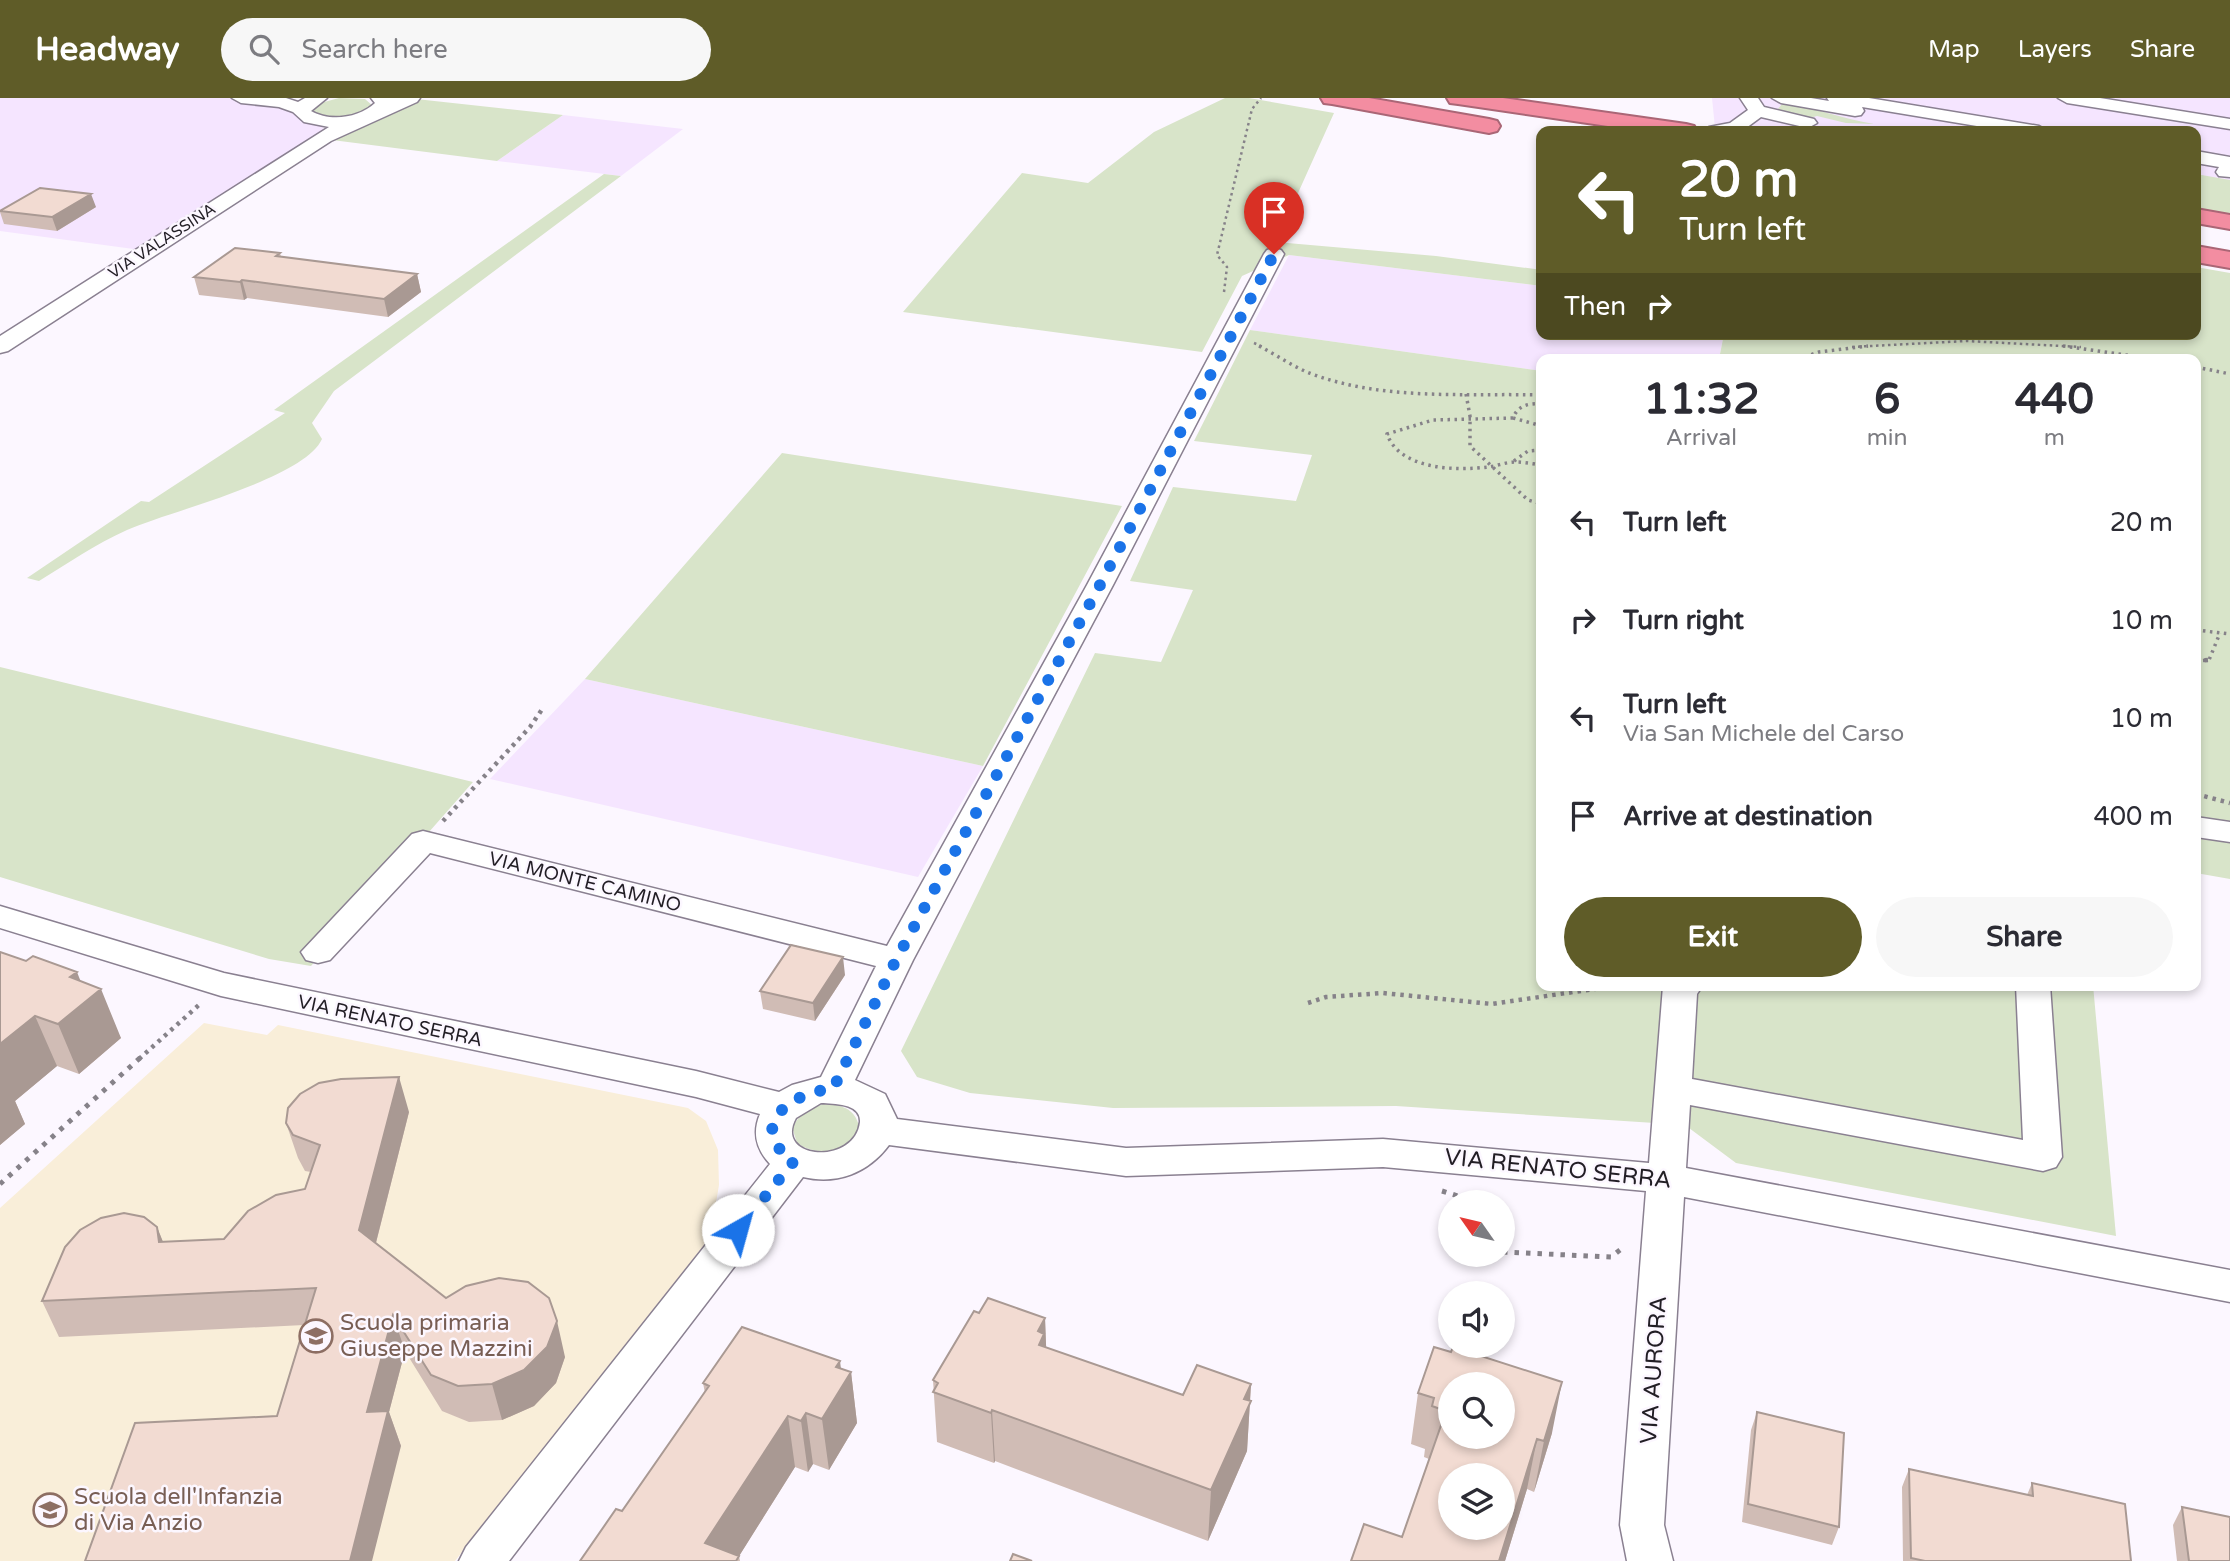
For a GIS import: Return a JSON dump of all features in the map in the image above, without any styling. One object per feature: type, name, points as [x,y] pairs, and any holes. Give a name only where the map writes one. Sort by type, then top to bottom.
[{"type":"highway","points":[[1332,98],[1510,130]]},
{"type":"highway","points":[[1391,98],[1551,126]]},
{"type":"highway","points":[[1458,98],[1651,126]]},
{"type":"street","points":[[241,98],[312,102],[305,115],[323,129]]},
{"type":"street","name":"VIA VALASSINA","points":[[0,346],[323,129],[411,98]]},
{"type":"street","points":[[1781,98],[1947,126]]},
{"type":"street","points":[[1836,98],[2008,126]]},
{"type":"street","points":[[2067,98],[2230,124]]},
{"type":"street","points":[[1754,105],[1781,101],[1805,103]]},
{"type":"street","points":[[1754,105],[1775,117],[1824,126]]},
{"type":"street","points":[[1737,126],[1754,105]]},
{"type":"street","points":[[2201,158],[2230,163],[2228,173],[2201,168]]},
{"type":"street","points":[[833,1089],[896,960],[1100,585],[1274,254]]},
{"type":"street","points":[[2201,828],[2230,832]]},
{"type":"street","points":[[318,952],[423,841]]},
{"type":"street","name":"VIA MONTE CAMINO","points":[[423,841],[896,960]]},
{"type":"street","name":"VIA RENATO SERRA","points":[[0,917],[221,985],[696,1084],[784,1107]]},
{"type":"street","name":"VIA AURORA","points":[[1650,1561],[1642,1525],[1680,991]]},
{"type":"street","points":[[1673,1089],[2043,1157],[2033,991]]},
{"type":"street","points":[[833,1089],[854,1093],[871,1103],[878,1115],[879,1130],[874,1142],[863,1153],[846,1162],[829,1166],[810,1166],[783,1154],[774,1139],[774,1123],[784,1107],[811,1092],[833,1089]]},
{"type":"street","name":"VIA RENATO SERRA","points":[[879,1130],[1126,1162],[1383,1153],[1667,1179],[2230,1286]]},
{"type":"street","points":[[482,1561],[794,1161]]},
{"type":"path","points":[[1260,99],[1252,109],[1217,255],[1227,267],[1223,301],[1238,320],[1246,339],[1311,374],[1365,389],[1536,395]]},
{"type":"path","points":[[1809,354],[1881,344],[1961,342],[2046,345],[2115,354]]},
{"type":"path","points":[[2201,368],[2230,374]]},
{"type":"path","points":[[1466,394],[1470,415],[1470,446],[1489,467],[1528,500],[1536,502]]},
{"type":"path","points":[[1513,418],[1516,410],[1524,405],[1536,404]]},
{"type":"path","points":[[1536,424],[1513,418],[1470,415],[1400,428],[1387,434],[1388,443],[1394,451],[1408,459],[1436,465],[1489,467],[1514,461],[1536,464]]},
{"type":"path","points":[[1514,461],[1528,451],[1536,450]]},
{"type":"path","points":[[2201,631],[2230,634]]},
{"type":"path","points":[[2201,661],[2209,660],[2220,633]]},
{"type":"path","points":[[423,841],[530,727],[543,708]]},
{"type":"path","points":[[2201,795],[2230,803]]},
{"type":"path","points":[[0,1184],[221,985]]},
{"type":"path","points":[[1308,1003],[1326,997],[1382,993],[1492,1004],[1580,991]]},
{"type":"path","points":[[1516,1253],[1611,1257],[1628,1244],[1663,1243]]},
{"type":"shaded area","points":[[0,98],[233,98],[276,103],[320,124],[326,132],[141,250],[0,231]]},
{"type":"shaded area","points":[[1712,98],[2230,98],[2230,217],[2201,212],[2201,126],[1715,126]]},
{"type":"shaded area","points":[[563,115],[683,129],[621,176],[497,161]]},
{"type":"shaded area","points":[[1289,255],[1536,285],[1536,340],[1723,340],[1720,354],[1536,354],[1536,370],[1250,330]]},
{"type":"shaded area","points":[[585,679],[983,766],[918,877],[490,779]]},
{"type":"shaded area","name":"Scuola primaria Giuseppe Mazzini","points":[[204,1023],[267,1035],[278,1025],[688,1108],[706,1121],[718,1150],[719,1185],[710,1238],[455,1561],[0,1561],[0,1208]]},
{"type":"green space","points":[[339,98],[365,99],[373,106],[343,118],[326,117],[313,111],[317,104]]},
{"type":"green space","points":[[1225,98],[1249,98],[1334,113],[1276,242],[1436,256],[1536,269],[1536,285],[1289,255],[1242,276],[1202,352],[903,312],[1022,173],[1088,183],[1154,132]]},
{"type":"green space","points":[[416,99],[563,115],[497,161],[332,140]]},
{"type":"green space","points":[[1783,103],[1874,124],[1846,123],[1817,116],[1805,119],[1775,112]]},
{"type":"green space","points":[[604,174],[621,176],[334,391],[312,423],[322,439],[310,454],[264,480],[127,530],[39,581],[27,578],[141,501],[149,502],[285,413],[274,410]]},
{"type":"green space","points":[[2201,175],[2230,180],[2230,217],[2201,210]]},
{"type":"green space","points":[[2201,268],[2230,273],[2230,879],[2201,874],[2201,354],[1720,354],[1723,340],[2201,340]]},
{"type":"green space","points":[[1250,330],[1536,370],[1536,991],[2094,991],[2116,1236],[1736,1163],[1689,1128],[1670,1124],[1396,1106],[1113,1108],[970,1093],[917,1077],[901,1051],[1095,653],[1161,662],[1193,590],[1130,581],[1173,487],[1296,501],[1312,455],[1194,441]]},
{"type":"green space","points":[[782,453],[1122,506],[983,766],[585,679]]},
{"type":"green space","points":[[0,667],[473,782],[311,966],[269,959],[0,877]]},
{"type":"green space","points":[[823,1104],[846,1108],[854,1115],[859,1126],[849,1142],[841,1147],[824,1151],[805,1148],[797,1143],[792,1127],[803,1112]]},
{"type":"building","points":[[40,188],[91,194],[52,217],[0,211]]},
{"type":"building","points":[[235,248],[280,253],[276,256],[417,274],[384,299],[242,280],[240,282],[194,277]]},
{"type":"building","points":[[791,945],[843,957],[813,1003],[760,991]]},
{"type":"building","points":[[0,952],[26,961],[33,956],[77,972],[70,977],[101,989],[58,1024],[35,1016],[0,1044]]},
{"type":"building","points":[[399,1077],[359,1230],[446,1298],[466,1286],[499,1278],[528,1282],[549,1298],[557,1321],[547,1347],[524,1370],[492,1384],[458,1386],[431,1375],[393,1315],[367,1412],[388,1411],[350,1561],[85,1561],[135,1423],[277,1416],[316,1288],[42,1301],[65,1247],[80,1230],[101,1218],[124,1213],[144,1217],[157,1227],[159,1242],[224,1239],[248,1211],[276,1195],[305,1189],[320,1145],[293,1135],[286,1123],[288,1108],[300,1094],[319,1083],[341,1079]]},
{"type":"building","points":[[988,1298],[1045,1318],[1038,1331],[1044,1334],[1039,1345],[1183,1395],[1197,1365],[1251,1384],[1244,1399],[1251,1401],[1211,1490],[992,1410],[991,1413],[933,1392],[938,1383],[933,1380],[974,1311],[979,1313]]},
{"type":"building","points":[[742,1327],[840,1361],[836,1367],[851,1372],[822,1419],[806,1413],[801,1421],[788,1416],[705,1543],[739,1556],[736,1561],[580,1561],[616,1509],[622,1511],[709,1386],[703,1383]]},
{"type":"building","points":[[1434,1347],[1438,1348],[1438,1358],[1487,1358],[1562,1382],[1544,1441],[1537,1439],[1515,1510],[1515,1463],[1438,1463],[1438,1540],[1506,1540],[1499,1561],[1351,1561],[1364,1524],[1402,1537],[1438,1434],[1438,1449],[1515,1449],[1515,1372],[1438,1372],[1438,1408],[1432,1406],[1434,1398],[1418,1393]]},
{"type":"building","points":[[1757,1412],[1844,1433],[1839,1527],[1748,1504]]},
{"type":"building","points":[[1909,1469],[2033,1496],[2032,1483],[2125,1504],[2131,1561],[1925,1561],[1911,1558]]},
{"type":"building","points":[[2182,1507],[2230,1517],[2230,1561],[2189,1561]]},
{"type":"building","points":[[1013,1554],[1032,1561],[1010,1561]]},
{"type":"place","name":"Scuola primaria Giuseppe Mazzini","points":[[316,1336]]},
{"type":"place","name":"Scuola dell'Infanzia di Via Anzio","points":[[50,1510]]},
{"type":"route","points":[[738,1230],[794,1161],[783,1154],[774,1139],[772,1131],[778,1114],[800,1096],[833,1089],[896,960],[1100,585],[1274,254]]}]
